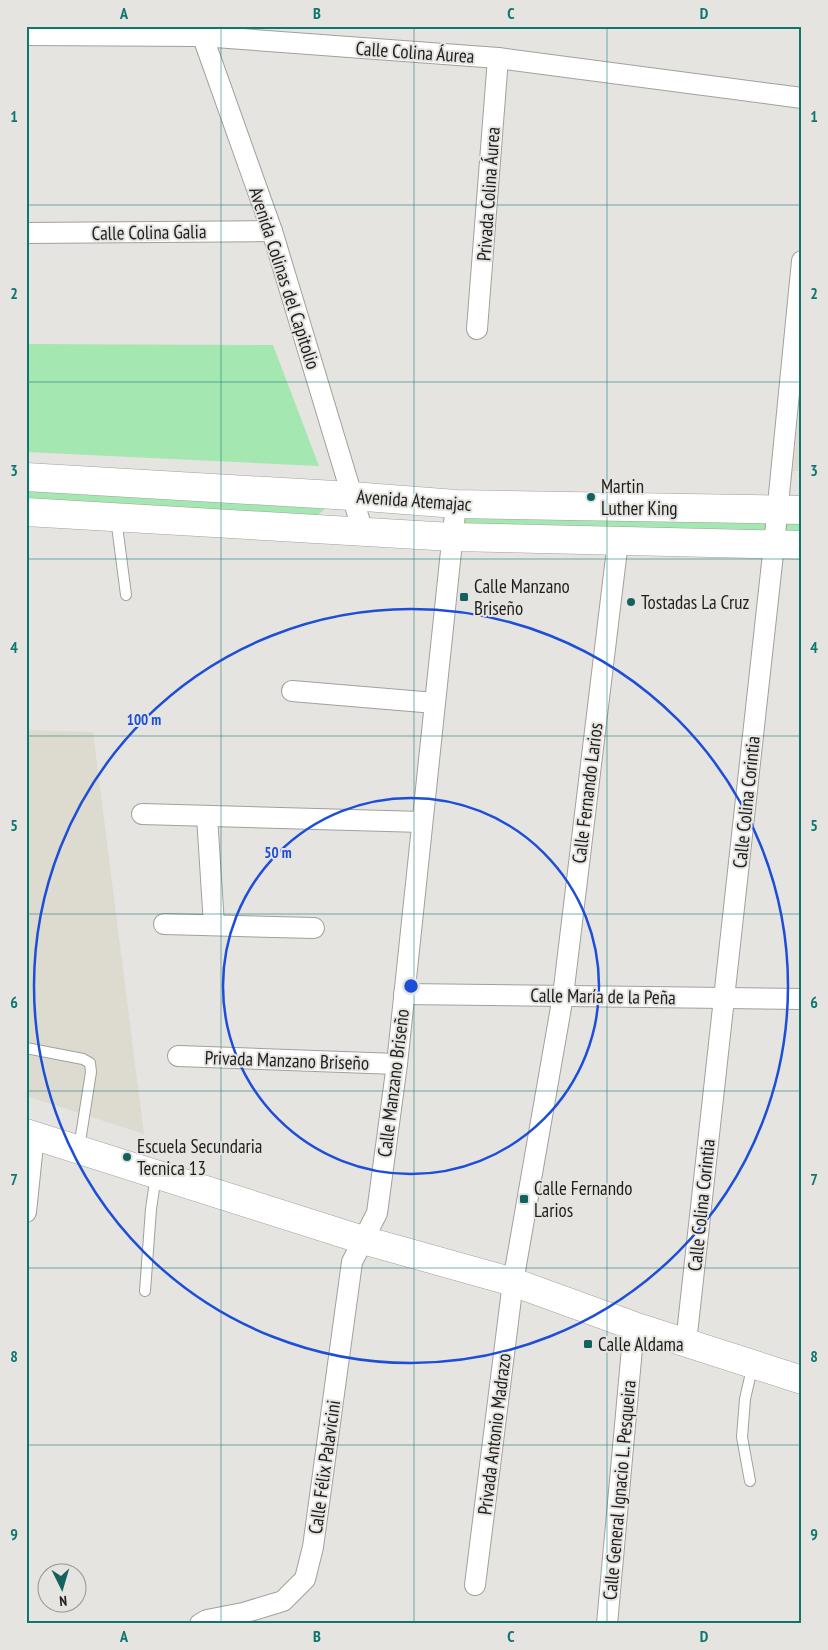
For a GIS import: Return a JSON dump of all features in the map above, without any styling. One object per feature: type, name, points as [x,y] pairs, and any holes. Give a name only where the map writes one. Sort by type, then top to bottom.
[{"type":"main road","name":"Avenida Atemajac","points":[[26,477],[456,504],[790,510]]},
{"type":"main road","name":"Avenida Atemajac","points":[[26,512],[452,537],[802,545]]},
{"type":"main road","points":[[30,1134],[363,1240],[513,1282],[634,1326],[802,1380]]},
{"type":"street","name":"Calle Colina Áurea","points":[[26,35],[200,31],[498,58],[802,98]]},
{"type":"street","name":"Avenida Colinas del Capitolio","points":[[200,31],[272,231],[363,532]]},
{"type":"street","name":"Privada Colina Áurea","points":[[477,329],[498,58]]},
{"type":"street","name":"Calle Colina Galia","points":[[26,234],[272,231]]},
{"type":"street","name":"Calle Colina Corintia","points":[[686,1343],[774,545],[790,510],[802,261]]},
{"type":"street","name":"Calle Manzano Briseño","points":[[363,1240],[378,1213],[397,1064],[456,504]]},
{"type":"street","name":"Calle Fernando Larios","points":[[513,1282],[563,996],[618,541]]},
{"type":"street","points":[[292,691],[435,703]]},
{"type":"street","points":[[142,814],[422,822]]},
{"type":"street","points":[[207,816],[214,925]]},
{"type":"street","points":[[164,924],[314,928]]},
{"type":"street","name":"Calle María de la Peña","points":[[404,994],[802,999]]},
{"type":"street","name":"Privada Manzano Briseño","points":[[178,1056],[397,1064]]},
{"type":"street","points":[[26,1212],[30,1134]]},
{"type":"street","name":"Calle Félix Palavicini","points":[[200,1624],[207,1620],[243,1613],[283,1601],[305,1579],[313,1547],[352,1262],[363,1240]]},
{"type":"street","name":"Privada Antonio Madrazo","points":[[475,1585],[513,1282]]},
{"type":"street","name":"Calle General Ignacio L. Pesqueira","points":[[607,1624],[634,1326]]},
{"type":"lane","points":[[116,517],[126,595]]},
{"type":"lane","points":[[26,1048],[84,1059],[90,1063],[91,1072],[79,1150]]},
{"type":"lane","points":[[145,1291],[151,1209],[157,1174]]},
{"type":"lane","points":[[750,1482],[742,1437],[745,1399],[753,1364]]},
{"type":"shaded area","points":[[802,384],[802,471],[793,471]]},
{"type":"shaded area","points":[[26,730],[93,732],[144,1134],[26,1096]]},
{"type":"green space","points":[[26,344],[273,345],[319,466],[26,452]]},
{"type":"green space","points":[[26,472],[330,505],[315,517],[26,499]]},
{"type":"green space","points":[[451,506],[802,512],[802,539],[451,524]]},
{"type":"place","name":"Martin Luther King","points":[[591,497]]},
{"type":"place","name":"Calle Manzano Briseño","points":[[464,597]]},
{"type":"place","name":"Tostadas La Cruz","points":[[631,602]]},
{"type":"place","name":"Escuela Secundaria Tecnica 13","points":[[127,1157]]},
{"type":"place","name":"Calle Fernando Larios","points":[[524,1199]]},
{"type":"place","name":"Calle Aldama","points":[[588,1344]]}]
